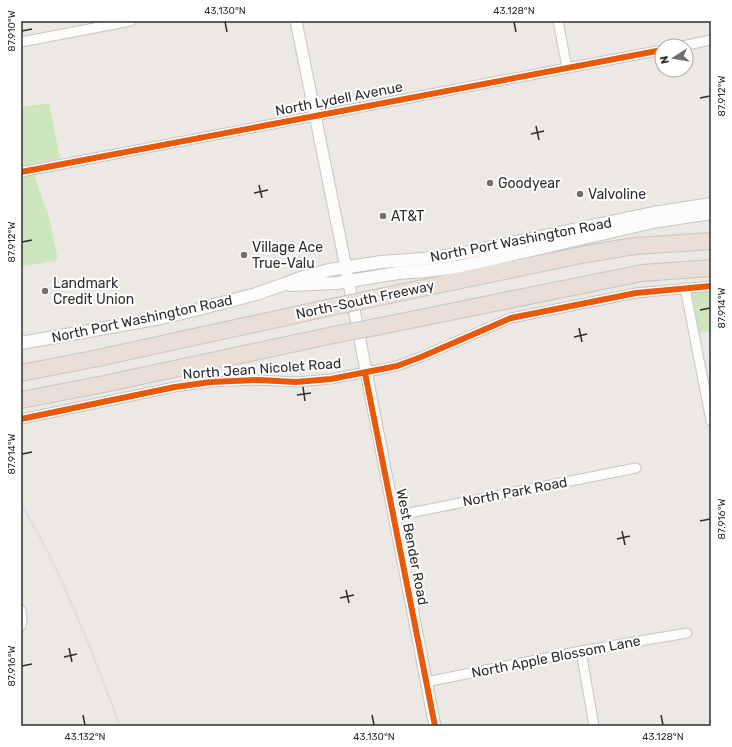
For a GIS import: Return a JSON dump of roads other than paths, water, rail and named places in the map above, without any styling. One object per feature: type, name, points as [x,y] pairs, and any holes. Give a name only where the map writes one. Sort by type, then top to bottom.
[{"type":"highway","name":"North-South Freeway","points":[[21,373],[370,298],[586,254],[635,246],[711,241]]},
{"type":"highway","name":"North-South Freeway","points":[[21,400],[642,273],[711,268]]},
{"type":"main road","name":"North Port Washington Road","points":[[21,343],[161,318],[195,310],[256,294],[316,273],[381,262],[423,260],[467,253],[653,213],[711,204]]},
{"type":"main road","name":"North Port Washington Road","points":[[285,284],[337,283],[398,273],[458,267],[652,222],[711,214]]},
{"type":"street","points":[[21,42],[131,21]]},
{"type":"street","name":"West Bender Road","points":[[296,21],[346,268],[365,373],[435,726]]},
{"type":"street","points":[[558,21],[567,68]]},
{"type":"street","points":[[694,44],[711,40]]},
{"type":"street","name":"North Lydell Avenue","points":[[21,172],[654,52]]},
{"type":"street","name":"North Jean Nicolet Road","points":[[21,419],[175,387],[211,382],[258,380],[296,382],[331,379],[365,373],[397,366],[421,357],[511,318],[622,296],[711,286]]},
{"type":"street","points":[[684,288],[711,421]]},
{"type":"street","name":"North Park Road","points":[[394,516],[636,468]]},
{"type":"street","points":[[21,610],[21,626]]},
{"type":"street","name":"North Apple Blossom Lane","points":[[426,682],[581,651],[686,633]]},
{"type":"street","points":[[581,651],[594,726]]},
{"type":"railway","points":[[21,502],[51,559],[73,606],[120,726]]},
{"type":"place","name":"Goodyear","points":[[490,183]]},
{"type":"place","name":"Valvoline","points":[[580,194]]},
{"type":"place","name":"AT&T","points":[[383,216]]},
{"type":"place","name":"Village Ace True-Valu","points":[[244,255]]},
{"type":"place","name":"Landmark Credit Union","points":[[45,291]]}]
